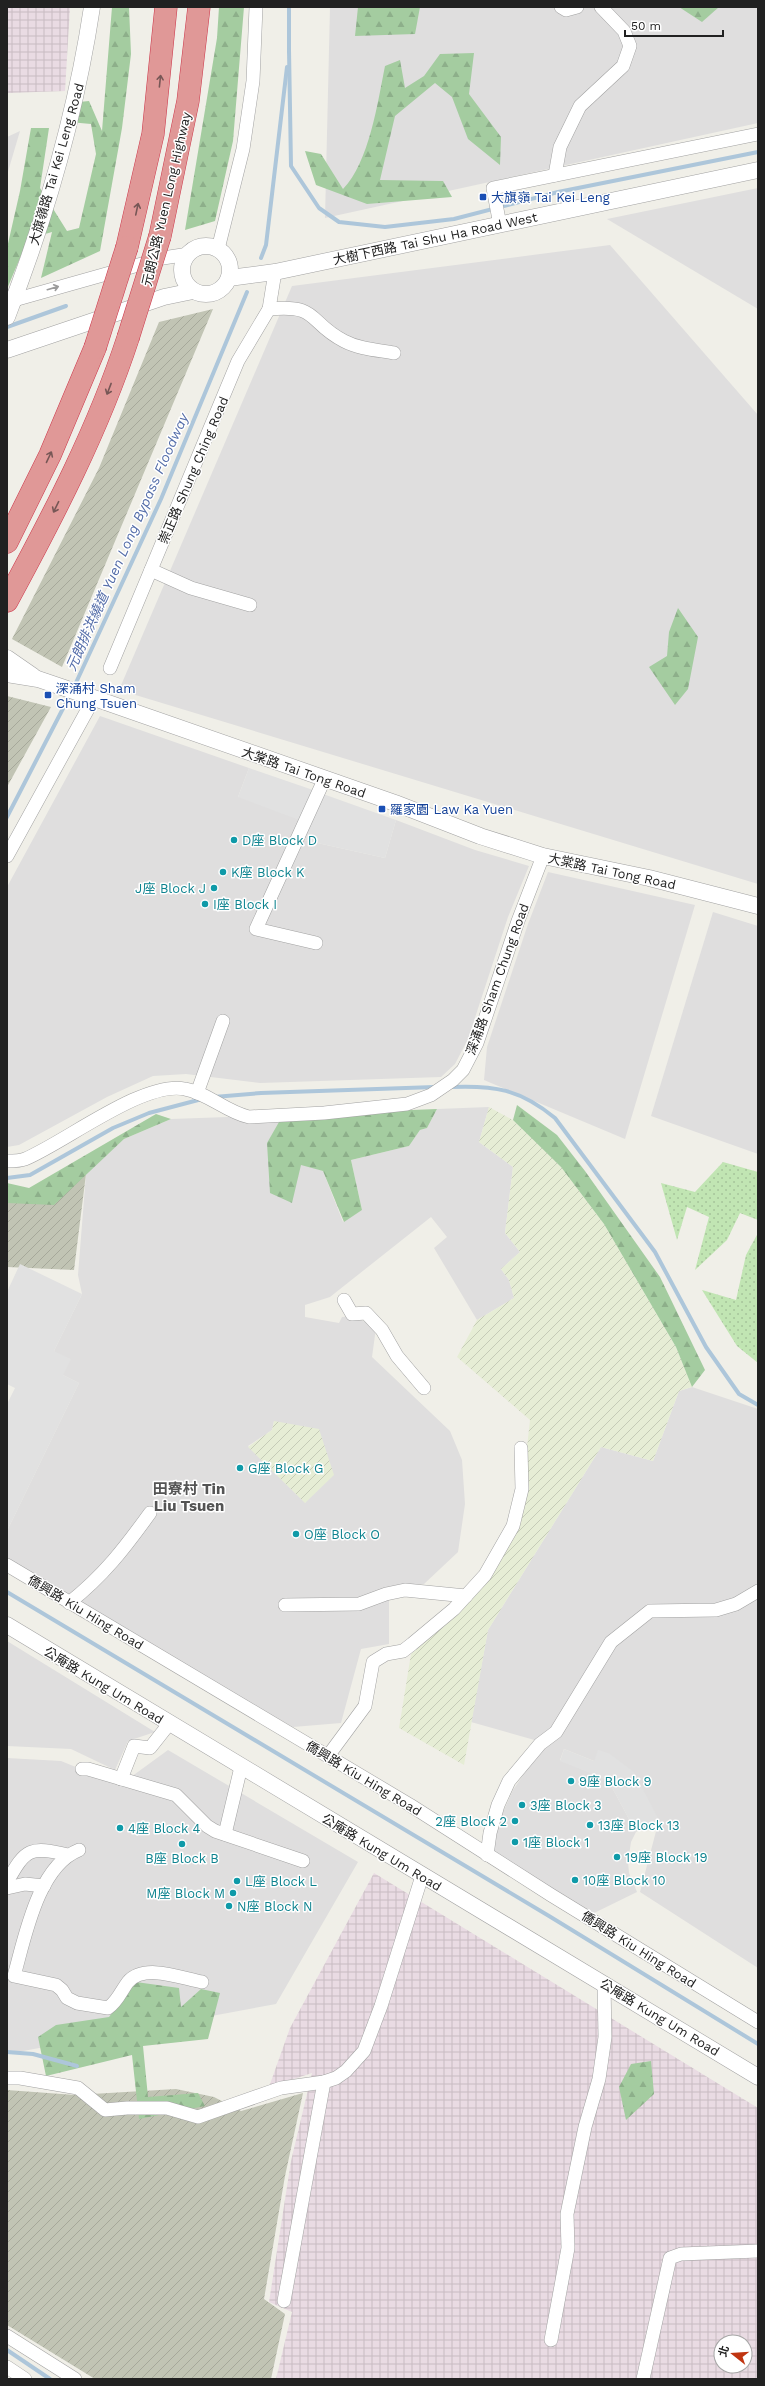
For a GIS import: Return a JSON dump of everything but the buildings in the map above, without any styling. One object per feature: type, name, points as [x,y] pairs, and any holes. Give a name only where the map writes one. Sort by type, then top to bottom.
[{"type":"highway","name":"元朗公路 Yuen Long Highway","points":[[7,542],[50,455],[95,348],[127,247],[153,134],[166,7]]},
{"type":"highway","name":"元朗公路 Yuen Long Highway","points":[[7,601],[52,515],[86,442],[128,338],[160,236],[188,101],[199,7]]},
{"type":"street","name":"大旗嶺路 Tai Kei Leng Road","points":[[10,306],[41,223],[82,73],[92,7]]},
{"type":"street","points":[[218,249],[244,149],[253,81],[256,7]]},
{"type":"street","points":[[561,7],[566,10],[577,7]]},
{"type":"street","points":[[555,175],[560,147],[580,106],[623,66],[630,46],[624,31],[601,7]]},
{"type":"street","points":[[500,225],[493,188],[758,134]]},
{"type":"street","name":"大樹下西路 Tai Shu Ha Road West","points":[[229,278],[275,272],[758,170]]},
{"type":"street","points":[[7,350],[164,297],[193,291],[202,294],[212,294],[222,288],[229,278],[228,262],[218,249],[208,246],[198,248],[189,254],[184,261],[183,278],[193,291]]},
{"type":"street","points":[[10,306],[163,258],[189,254]]},
{"type":"street","name":"崇正路 Shung Ching Road","points":[[110,668],[238,361],[269,309],[275,272]]},
{"type":"street","points":[[269,309],[287,307],[303,310],[343,341],[366,349],[394,352]]},
{"type":"street","points":[[151,570],[191,588],[250,605]]},
{"type":"street","name":"大棠路 Tai Tong Road","points":[[7,658],[38,679]]},
{"type":"street","name":"大棠路 Tai Tong Road","points":[[7,674],[38,679],[75,693],[94,698],[395,804],[480,836],[543,856],[649,878],[758,906]]},
{"type":"street","points":[[7,856],[94,698]]},
{"type":"street","points":[[316,943],[256,929],[324,780]]},
{"type":"street","name":"深涌路 Sham Chung Road","points":[[191,1091],[223,1108],[249,1117],[292,1115],[407,1104],[431,1095],[453,1080],[463,1070],[477,1043],[518,921],[543,856]]},
{"type":"street","points":[[7,1161],[24,1160],[114,1110],[157,1090],[191,1091],[223,1021]]},
{"type":"street","points":[[344,1300],[352,1314],[366,1314],[382,1330],[397,1356],[424,1388]]},
{"type":"street","points":[[328,1756],[365,1706],[373,1662],[386,1654],[402,1651],[454,1609],[485,1575],[513,1526],[522,1489],[521,1448]]},
{"type":"street","points":[[69,1603],[93,1584],[119,1556],[150,1513]]},
{"type":"street","name":"僑興路 Kiu Hing Road","points":[[7,1565],[410,1805],[487,1856],[758,2022]]},
{"type":"street","points":[[285,1605],[358,1604],[386,1594],[405,1590],[466,1596]]},
{"type":"street","points":[[487,1856],[490,1833],[498,1805],[509,1781],[540,1744],[556,1732],[611,1642],[650,1611],[716,1610],[736,1604],[758,1591]]},
{"type":"street","name":"公庵路 Kung Um Road","points":[[7,1625],[241,1768],[604,1982],[758,2077]]},
{"type":"street","points":[[121,1779],[134,1746],[150,1748],[169,1724]]},
{"type":"street","points":[[225,1834],[241,1768]]},
{"type":"street","points":[[82,1769],[88,1769],[176,1795],[207,1826],[225,1834],[303,1861]]},
{"type":"street","points":[[7,1882],[22,1857],[33,1850],[74,1853],[44,1886],[36,1900],[11,1975],[56,1985],[62,1990],[67,1998],[77,2003],[108,2008],[114,2003],[128,1982],[137,1974],[149,1972],[202,1982]]},
{"type":"street","points":[[7,2078],[20,2078],[78,2088],[105,2110],[127,2108],[167,2108],[198,2117],[281,2088],[324,2082],[336,2078],[346,2071],[364,2051],[381,2006],[422,1876]]},
{"type":"street","points":[[7,1888],[30,1884],[44,1886]]},
{"type":"street","points":[[552,2340],[568,2248],[567,2214],[585,2127],[599,2079],[605,2037],[604,1982]]},
{"type":"street","points":[[284,2301],[324,2082]]},
{"type":"street","points":[[643,2379],[670,2258],[681,2254],[758,2251]]},
{"type":"street","points":[[7,2336],[75,2379]]},
{"type":"street","points":[[7,2367],[26,2379]]},
{"type":"shaded area","points":[[7,7],[70,7],[65,91],[7,93]]},
{"type":"shaded area","points":[[330,7],[758,7],[758,123],[325,218]]},
{"type":"shaded area","points":[[20,131],[7,175],[7,137]]},
{"type":"shaded area","points":[[758,188],[758,309],[607,219]]},
{"type":"shaded area","points":[[610,245],[758,415],[758,884],[119,690],[292,286]]},
{"type":"shaded area","points":[[213,309],[62,667],[12,639],[99,468],[159,322]]},
{"type":"shaded area","points":[[7,696],[51,707],[7,787]]},
{"type":"shaded area","points":[[100,716],[249,768],[238,797],[323,794],[304,840],[385,858],[396,820],[475,850],[529,866],[508,917],[468,1039],[455,1064],[441,1077],[260,1083],[186,1074],[153,1076],[107,1097],[19,1145],[7,1147],[7,887]]},
{"type":"shaded area","points":[[249,768],[313,790],[299,820],[238,797]]},
{"type":"shaded area","points":[[323,794],[396,820],[385,858],[304,840]]},
{"type":"shaded area","points":[[548,872],[695,905],[625,1139],[484,1080],[487,1047],[528,924]]},
{"type":"shaded area","points":[[713,912],[758,926],[758,1154],[651,1116]]},
{"type":"shaded area","points":[[489,1107],[479,1142],[513,1167],[505,1233],[520,1252],[501,1269],[509,1280],[514,1298],[477,1320],[434,1248],[447,1237],[431,1217],[330,1297],[305,1305],[305,1317],[339,1323],[342,1317],[354,1316],[376,1328],[372,1357],[450,1431],[462,1460],[465,1504],[458,1552],[424,1584],[389,1587],[389,1644],[361,1649],[341,1723],[293,1727],[228,1691],[7,1558],[7,1531],[79,1383],[63,1375],[54,1351],[82,1294],[78,1275],[86,1174],[124,1139],[171,1119],[283,1115],[301,1164],[323,1171],[343,1222],[362,1210],[351,1160],[409,1146],[420,1130],[427,1128],[437,1109]],"holes":[[[274,1421],[306,1503],[248,1446],[272,1430]]]},
{"type":"shaded area","points":[[489,1107],[513,1120],[561,1167],[604,1224],[676,1347],[692,1387],[679,1391],[653,1461],[601,1447],[488,1630],[464,1765],[399,1728],[411,1654],[458,1613],[518,1529],[530,1420],[457,1357],[477,1320],[514,1298],[509,1280],[501,1269],[520,1252],[505,1233],[513,1167],[479,1142]]},
{"type":"shaded area","points":[[86,1174],[74,1270],[7,1267],[7,1197],[29,1198]]},
{"type":"shaded area","points":[[20,1264],[82,1294],[54,1351],[71,1359],[63,1375],[79,1383],[7,1531],[7,1404],[15,1388],[7,1384],[7,1292]]},
{"type":"shaded area","points":[[692,1387],[758,1409],[758,1968],[640,1892],[659,1820],[594,1761],[564,1749],[560,1760],[608,1780],[636,1832],[631,1842],[628,1862],[629,1873],[637,1892],[590,1915],[491,1855],[499,1821],[513,1790],[545,1743],[471,1722],[488,1630],[601,1447],[653,1461],[679,1391]]},
{"type":"shaded area","points":[[274,1421],[319,1429],[334,1475],[305,1503],[248,1447],[272,1430]]},
{"type":"shaded area","points":[[7,1641],[155,1732],[128,1741],[115,1770],[71,1749],[7,1746]]},
{"type":"shaded area","points":[[564,1749],[594,1761],[598,1750],[610,1754],[634,1772],[659,1820],[636,1832],[608,1780],[560,1761]]},
{"type":"shaded area","points":[[168,1750],[358,1862],[276,2004],[7,2054],[7,1758],[61,1761],[120,1785]]},
{"type":"shaded area","points":[[374,1873],[758,2108],[758,2379],[276,2379],[292,2312],[269,2302],[291,2161],[312,2073],[269,2087],[290,2028]]},
{"type":"shaded area","points":[[176,2089],[214,2097],[241,2111],[303,2093],[285,2176],[264,2299],[285,2314],[271,2379],[95,2379],[7,2325],[7,2090],[75,2095]]},
{"type":"green space","points":[[112,7],[129,7],[131,54],[122,128],[100,251],[41,278],[52,232],[28,239],[7,289],[7,248],[20,191],[31,128],[49,128],[40,188],[67,231],[79,228],[96,154],[91,124],[69,122],[69,103],[89,101],[102,131]]},
{"type":"green space","points":[[219,7],[244,7],[233,141],[215,221],[185,230],[217,38]]},
{"type":"green space","points":[[358,7],[420,7],[415,34],[355,36]]},
{"type":"green space","points":[[679,7],[719,7],[702,22]]},
{"type":"green space","points":[[474,53],[469,94],[501,137],[500,165],[468,139],[452,97],[435,83],[395,116],[380,180],[443,181],[452,197],[367,204],[316,185],[305,151],[321,154],[343,189],[352,178],[360,164],[366,148],[385,66],[400,60],[405,88],[424,76],[440,54]]},
{"type":"green space","points":[[678,608],[698,637],[688,689],[675,705],[649,667],[667,656],[669,632]]},
{"type":"green space","points":[[517,1105],[557,1135],[585,1171],[660,1277],[705,1370],[692,1387],[676,1347],[604,1224],[561,1167],[513,1120]]},
{"type":"green space","points":[[437,1109],[427,1128],[420,1130],[409,1146],[351,1160],[362,1210],[344,1222],[323,1171],[301,1165],[292,1203],[270,1193],[267,1143],[283,1115]]},
{"type":"green space","points":[[156,1114],[171,1119],[124,1139],[54,1205],[7,1203],[7,1183],[29,1188]]},
{"type":"green space","points":[[723,1162],[758,1172],[758,1220],[740,1213],[727,1240],[695,1270],[709,1217],[687,1207],[677,1240],[661,1183],[695,1192]]},
{"type":"green space","points":[[758,1233],[758,1363],[737,1346],[702,1290],[736,1300],[746,1255]]},
{"type":"green space","points":[[136,1982],[179,1988],[181,2007],[201,1989],[220,1993],[208,2039],[143,2046],[148,2097],[198,2093],[205,2106],[139,2119],[132,2055],[46,2076],[38,2037],[56,2025],[109,2017]]},
{"type":"green space","points":[[651,2061],[654,2094],[626,2120],[619,2087],[631,2064]]},
{"type":"waterway","name":"元朗排洪繞道 Yuen Long Bypass Floodway","points":[[289,7],[289,52]]},
{"type":"waterway","points":[[289,50],[291,166],[319,208],[339,222],[385,227],[454,219],[558,192],[758,152]]},
{"type":"waterway","name":"元朗排洪繞道 Yuen Long Bypass Floodway","points":[[261,258],[266,245],[287,67]]},
{"type":"waterway","name":"元朗排洪繞道 Yuen Long Bypass Floodway","points":[[74,687],[161,499],[247,292]]},
{"type":"waterway","points":[[7,327],[66,306]]},
{"type":"waterway","name":"元朗排洪繞道 Yuen Long Bypass Floodway","points":[[7,817],[71,693]]},
{"type":"waterway","points":[[214,1097],[261,1093],[435,1087]]},
{"type":"waterway","points":[[450,1087],[480,1087],[506,1091],[530,1101],[555,1118],[655,1252],[706,1347],[739,1394],[758,1405]]},
{"type":"waterway","points":[[7,1178],[30,1175],[113,1128],[149,1113],[202,1099]]},
{"type":"waterway","points":[[7,1592],[549,1916],[758,2044]]},
{"type":"waterway","points":[[7,2052],[33,2054],[77,2066]]},
{"type":"waterway","points":[[7,2350],[50,2379]]},
{"type":"place","name":"大旗嶺 Tai Kei Leng","points":[[483,197]]},
{"type":"place","name":"深涌村 Sham Chung Tsuen","points":[[48,695]]},
{"type":"place","name":"羅家園 Law Ka Yuen","points":[[382,809]]},
{"type":"place","name":"D座 Block D","points":[[234,840]]},
{"type":"place","name":"K座 Block K","points":[[223,872]]},
{"type":"place","name":"J座 Block J","points":[[214,888]]},
{"type":"place","name":"I座 Block I","points":[[205,904]]},
{"type":"place","name":"G座 Block G","points":[[240,1468]]},
{"type":"place","name":"O座 Block O","points":[[296,1534]]},
{"type":"place","name":"9座 Block 9","points":[[571,1781]]},
{"type":"place","name":"3座 Block 3","points":[[522,1805]]},
{"type":"place","name":"2座 Block 2","points":[[515,1821]]},
{"type":"place","name":"13座 Block 13","points":[[590,1825]]},
{"type":"place","name":"4座 Block 4","points":[[120,1828]]},
{"type":"place","name":"1座 Block 1","points":[[515,1842]]},
{"type":"place","name":"B座 Block B","points":[[182,1844]]},
{"type":"place","name":"19座 Block 19","points":[[617,1857]]},
{"type":"place","name":"10座 Block 10","points":[[575,1880]]},
{"type":"place","name":"L座 Block L","points":[[237,1881]]},
{"type":"place","name":"M座 Block M","points":[[233,1893]]},
{"type":"place","name":"N座 Block N","points":[[229,1906]]},
{"type":"district","name":"田寮村 Tin Liu Tsuen","points":[[189,1498]]}]
